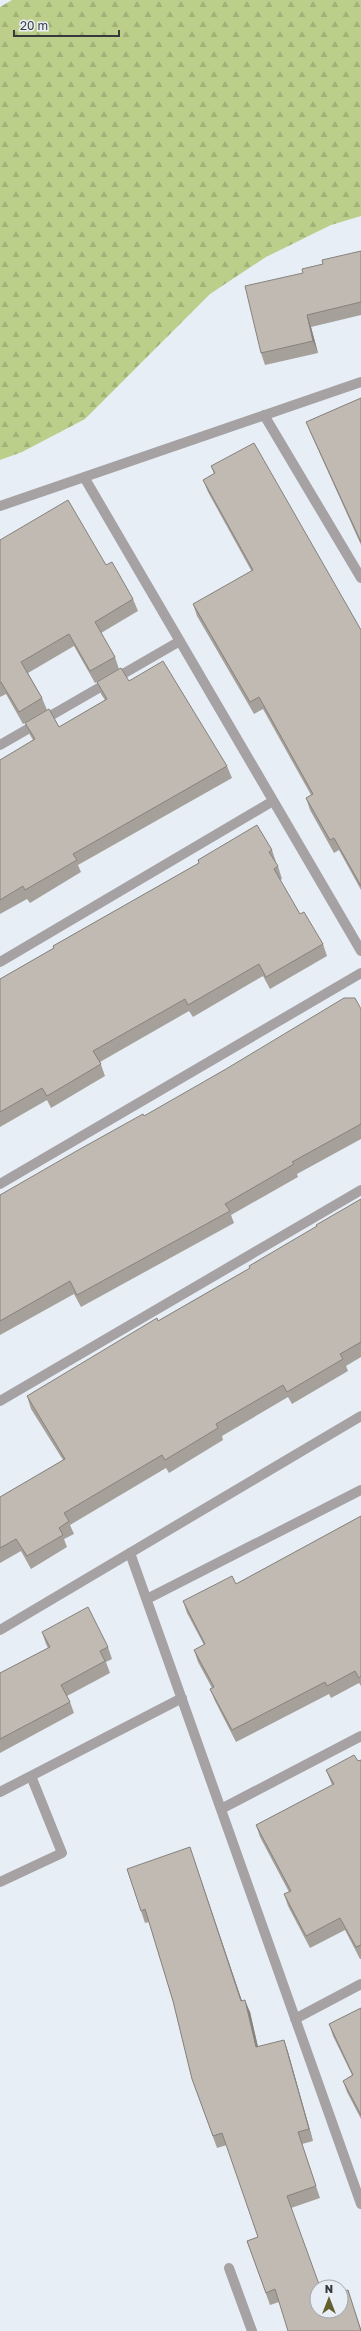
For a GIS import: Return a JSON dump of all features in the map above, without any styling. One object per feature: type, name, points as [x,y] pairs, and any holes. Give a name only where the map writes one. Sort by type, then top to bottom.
[{"type":"street","points":[[0,506],[361,382]]},
{"type":"street","points":[[264,415],[361,578]]},
{"type":"street","points":[[84,477],[361,951]]},
{"type":"street","points":[[0,745],[180,641]]},
{"type":"street","points":[[0,962],[273,801]]},
{"type":"street","points":[[0,1184],[361,973]]},
{"type":"street","points":[[0,1401],[361,1190]]},
{"type":"street","points":[[0,1630],[361,1416]]},
{"type":"street","points":[[147,1599],[361,1490]]},
{"type":"street","points":[[130,1553],[361,2204]]},
{"type":"street","points":[[0,1792],[182,1698]]},
{"type":"street","points":[[221,1809],[361,1736]]},
{"type":"street","points":[[0,1882],[62,1854],[31,1776]]},
{"type":"street","points":[[295,2019],[361,1984]]},
{"type":"street","points":[[229,2268],[252,2331]]},
{"type":"green space","points":[[12,0],[361,0],[361,216],[331,225],[266,257],[210,294],[85,419],[22,452],[0,460],[0,7]]},
{"type":"building","points":[[361,251],[361,302],[307,315],[313,341],[261,353],[245,286],[303,273],[302,269],[323,264],[322,260]]},
{"type":"building","points":[[361,398],[361,542],[306,422]]},
{"type":"building","points":[[254,443],[361,630],[361,886],[334,838],[330,840],[306,798],[313,794],[259,697],[250,702],[193,604],[253,570],[203,480],[215,473],[211,466]]},
{"type":"building","points":[[68,500],[106,565],[112,562],[133,599],[95,622],[115,657],[90,671],[69,634],[21,662],[42,698],[19,712],[1,682],[0,683],[0,540]]},
{"type":"building","points":[[163,661],[227,766],[73,854],[77,860],[25,890],[23,886],[0,900],[0,760],[35,739],[25,723],[49,709],[59,727],[107,699],[97,682],[121,668],[129,681]]},
{"type":"building","points":[[257,825],[272,850],[269,852],[278,866],[274,869],[300,914],[304,912],[323,944],[266,977],[259,964],[188,1005],[185,999],[93,1051],[101,1064],[47,1096],[42,1088],[0,1112],[0,979],[54,948],[53,946],[199,863],[198,860]]},
{"type":"building","points":[[344,998],[355,998],[361,1009],[361,1124],[292,1162],[294,1164],[225,1204],[230,1211],[77,1295],[70,1281],[0,1321],[0,1195],[143,1114],[144,1116]]},
{"type":"building","points":[[361,1199],[361,1342],[340,1354],[343,1359],[287,1392],[283,1385],[216,1424],[218,1428],[165,1460],[162,1455],[64,1513],[69,1521],[59,1528],[63,1535],[27,1556],[16,1539],[0,1548],[0,1497],[65,1459],[27,1396],[157,1318],[158,1321],[250,1268],[249,1266]]},
{"type":"building","points":[[361,1516],[361,1676],[359,1678],[355,1671],[327,1686],[325,1682],[232,1730],[210,1689],[214,1687],[194,1650],[205,1644],[183,1601],[232,1576],[236,1584]]},
{"type":"building","points":[[88,1607],[108,1647],[100,1651],[105,1661],[61,1685],[70,1702],[0,1739],[0,1673],[50,1647],[42,1632]]},
{"type":"building","points":[[354,1755],[358,1761],[361,1760],[361,1945],[356,1947],[340,1918],[306,1936],[284,1894],[291,1891],[256,1825],[334,1784],[326,1770]]},
{"type":"building","points":[[190,1847],[241,2001],[245,2000],[256,2047],[284,2040],[309,2129],[298,2132],[316,2186],[287,2196],[317,2279],[309,2279],[309,2319],[349,2319],[349,2293],[361,2331],[288,2331],[275,2289],[266,2293],[247,2241],[258,2237],[222,2133],[213,2136],[192,2079],[173,2001],[145,1909],[141,1911],[127,1869]]},
{"type":"building","points":[[361,2008],[361,2115],[343,2081],[353,2075],[329,2024]]}]
